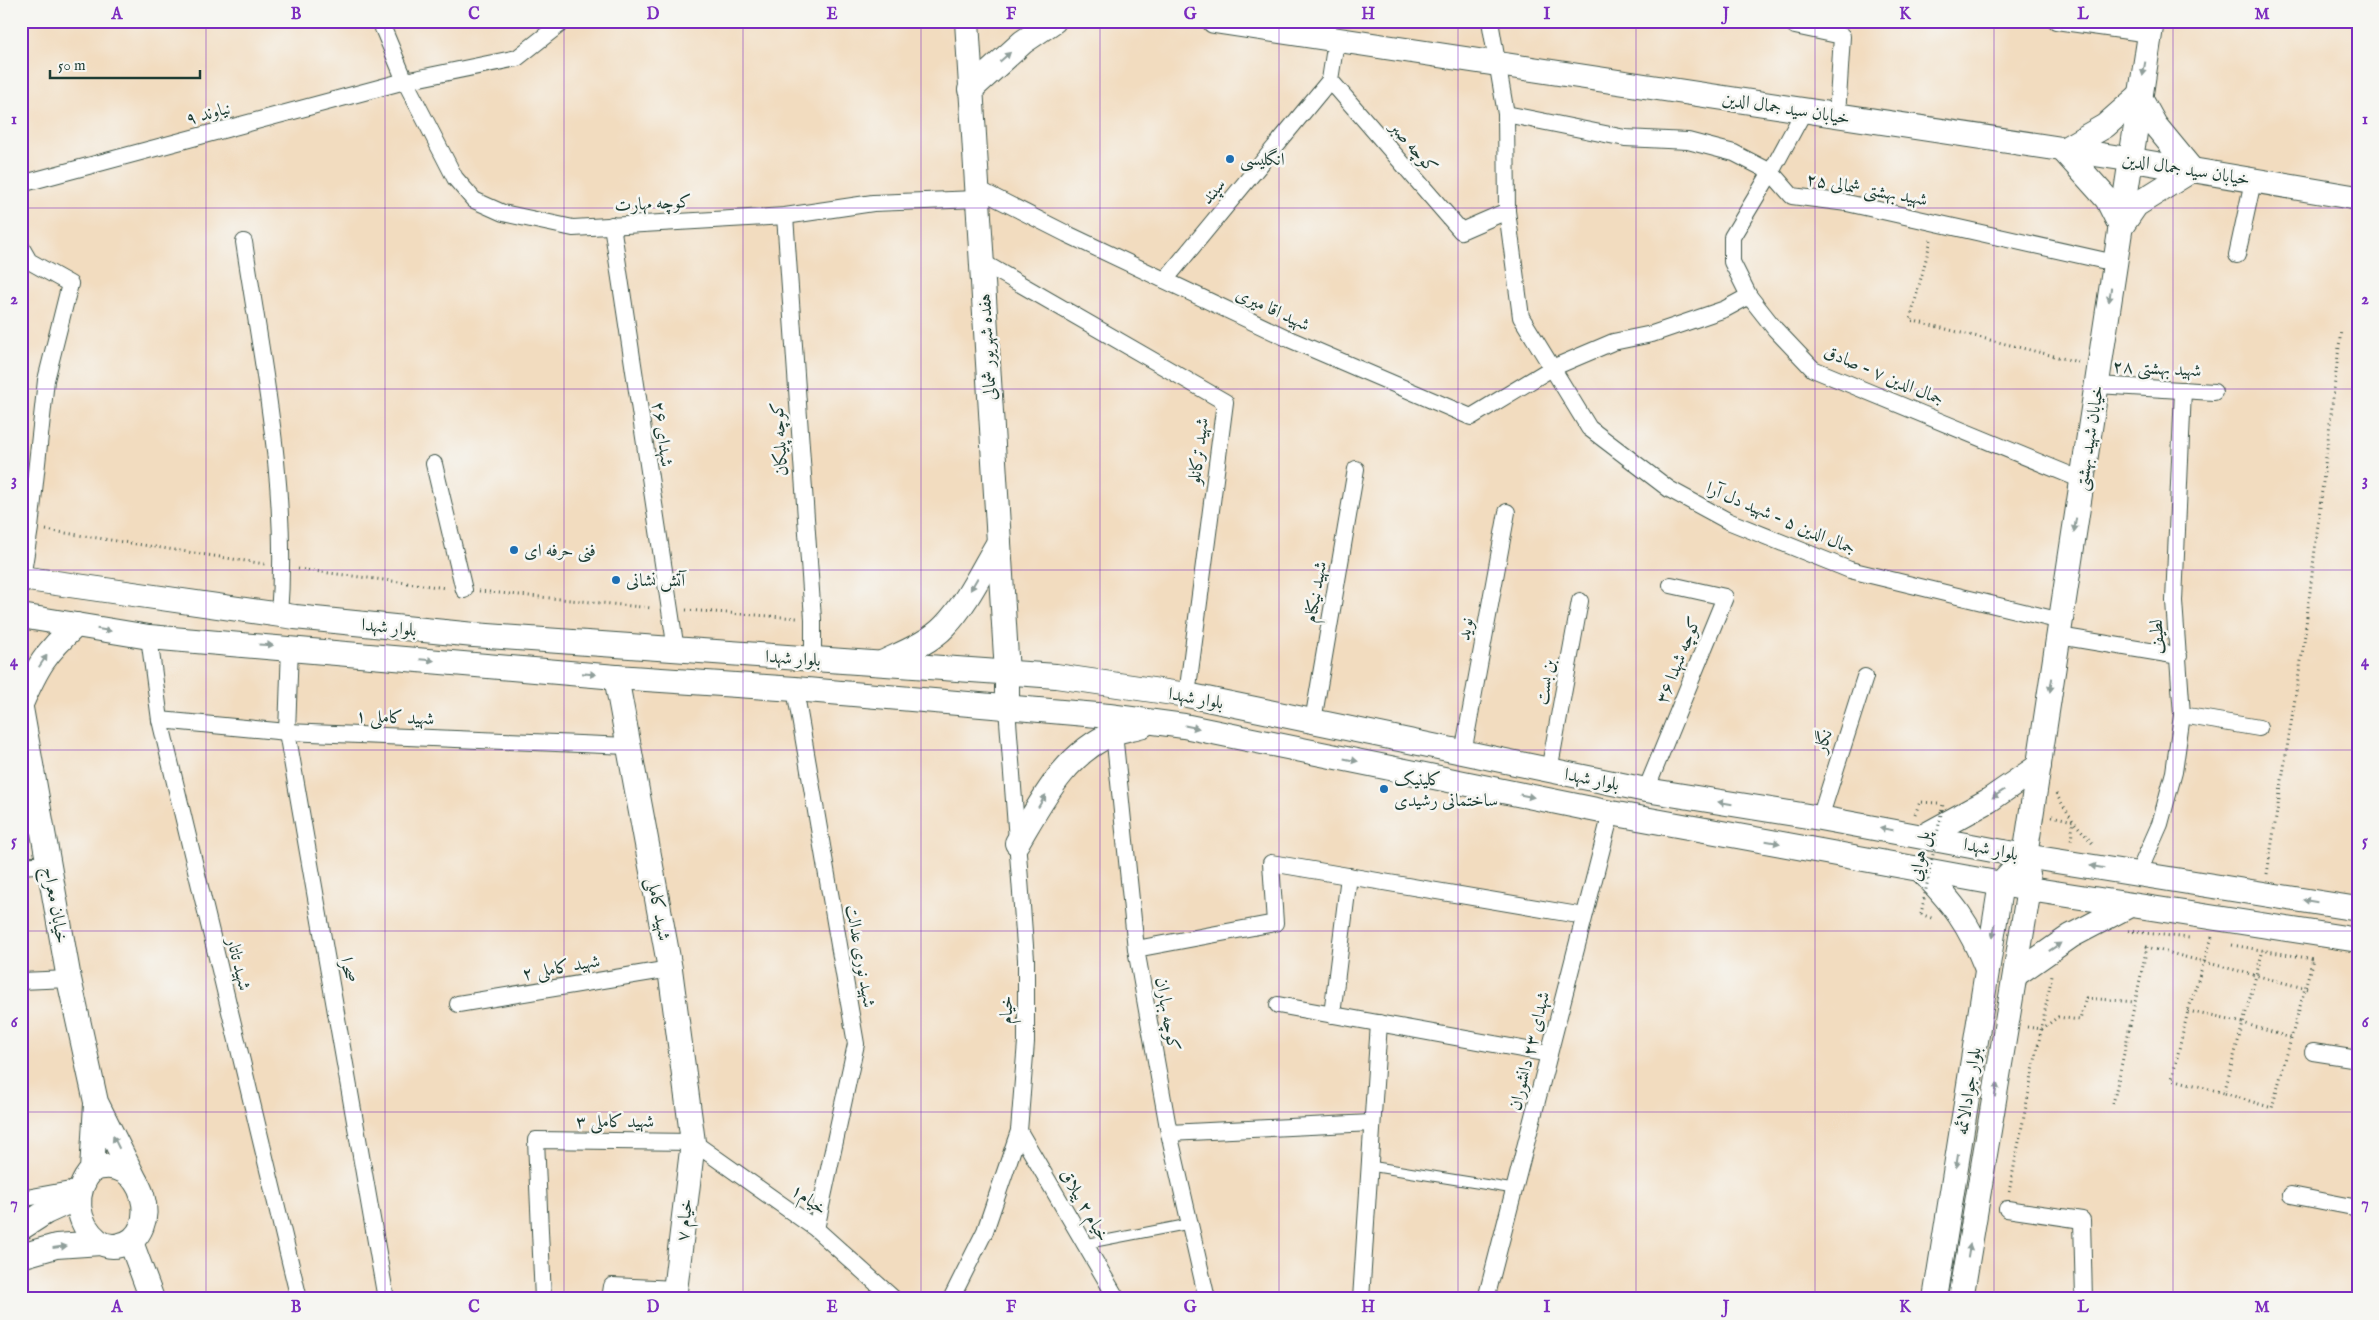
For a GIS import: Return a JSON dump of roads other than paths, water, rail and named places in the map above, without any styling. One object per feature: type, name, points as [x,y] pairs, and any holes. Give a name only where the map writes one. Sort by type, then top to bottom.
[{"type":"main road","name":"هفده شهریور شمالی","points":[[967,21],[1007,673],[1007,708]]},
{"type":"main road","points":[[970,90],[1023,42],[1054,21]]},
{"type":"main road","name":"خیابان سید جمال الدین","points":[[1214,21],[1256,25],[1336,41],[2131,160],[2358,198]]},
{"type":"main road","name":"خیابان شهید بهشتی","points":[[2029,888],[2025,856],[2121,227],[2139,96],[2151,28]]},
{"type":"main road","points":[[2139,96],[2155,125],[2170,146],[2192,170],[2136,205],[2121,227],[2107,200],[2063,150],[2105,126],[2139,96]]},
{"type":"main road","points":[[880,664],[922,644],[945,626],[967,596],[999,542]]},
{"type":"main road","name":"بلوار شهدا","points":[[22,580],[279,616],[474,635],[1056,676],[1187,695],[1463,754],[1646,790],[1924,836],[2025,856],[2358,909]]},
{"type":"main road","name":"بلوار شهدا","points":[[21,616],[149,637],[290,647],[616,677],[795,689],[1007,708],[1120,725],[1156,722],[1184,726],[1611,812],[2001,883],[2358,940]]},
{"type":"main road","points":[[22,711],[36,672],[53,646],[76,626]]},
{"type":"main road","points":[[913,700],[922,686],[921,672],[917,666]]},
{"type":"main road","name":"شهید کاملی","points":[[616,677],[670,969],[693,1142]]},
{"type":"main road","points":[[1017,843],[1055,779],[1083,751],[1120,725],[1126,695],[1136,688]]},
{"type":"main road","name":"خیابان معراج","points":[[22,711],[69,979],[96,1102]]},
{"type":"main road","points":[[1924,836],[1988,801],[2039,766]]},
{"type":"main road","points":[[2001,883],[2025,856]]},
{"type":"main road","points":[[1919,868],[1948,898],[1973,934],[1988,970]]},
{"type":"main road","name":"بلوار جوادالائمه","points":[[1935,1299],[2001,883]]},
{"type":"main road","name":"بلوار جوادالائمه","points":[[1961,1299],[2029,888]]},
{"type":"main road","points":[[2015,975],[2057,946],[2130,905]]},
{"type":"main road","points":[[21,1256],[56,1246],[101,1243],[111,1246],[131,1242],[139,1234],[144,1215],[143,1198],[96,1102]]},
{"type":"main road","points":[[96,1102],[84,1185],[82,1222],[101,1243]]},
{"type":"main road","name":"خیام ۷","points":[[675,1294],[693,1142]]},
{"type":"main road","points":[[21,1228],[112,1165],[122,1169],[136,1182]]},
{"type":"main road","points":[[131,1242],[152,1299]]},
{"type":"street","name":"کوچه مهارت","points":[[380,21],[404,81],[455,178],[474,200],[503,213],[573,228],[612,224],[785,216],[873,203],[977,194]]},
{"type":"street","name":"نیاوند ۹","points":[[21,184],[404,81],[517,58],[564,21]]},
{"type":"street","name":"جمال الدین ۵ - شهید دل آرا","points":[[1490,21],[1506,114],[1507,211],[1521,317],[1589,428],[1669,489],[1728,521],[1850,570],[2060,628],[2179,656]]},
{"type":"street","points":[[1796,21],[1795,26],[1842,36],[1837,116]]},
{"type":"street","points":[[2056,21],[2151,28]]},
{"type":"street","points":[[1330,80],[1336,41]]},
{"type":"street","name":"کوچه صبر","points":[[1330,80],[1461,231],[1507,211]]},
{"type":"street","name":"سپند","points":[[1166,280],[1330,80]]},
{"type":"street","name":"جمال الدین ۷ - صادق","points":[[1804,110],[1771,172],[1732,237],[1732,262],[1749,296],[1775,329],[1813,369],[2082,480]]},
{"type":"street","name":"۲۵ شهید بهشتی شمالی","points":[[1506,114],[1625,138],[1688,141],[1734,153],[1771,172],[1792,196],[1848,203],[2115,263]]},
{"type":"street","points":[[2237,255],[2254,180]]},
{"type":"street","name":"شهید اقا میری","points":[[977,194],[1166,280],[1289,339],[1471,416],[1552,368]]},
{"type":"street","name":"کوچه پلیکان","points":[[785,216],[813,619],[813,659]]},
{"type":"street","name":"شهدای ۲۶","points":[[612,224],[676,650]]},
{"type":"street","points":[[244,242],[276,446],[283,567],[279,616]]},
{"type":"street","points":[[21,247],[28,261],[70,284],[46,380],[30,528],[22,580]]},
{"type":"street","name":"شهید ترکانلو","points":[[982,262],[1225,402],[1187,695]]},
{"type":"street","points":[[1552,368],[1613,342],[1652,334],[1725,310],[1749,296]]},
{"type":"street","name":"شهید بهشتی ۲۸","points":[[2098,376],[2183,390],[2214,392]]},
{"type":"street","name":"لطیف","points":[[2127,872],[2160,824],[2174,772],[2182,715],[2174,601],[2183,390]]},
{"type":"street","points":[[434,464],[464,590]]},
{"type":"street","name":"شهید نیکنام","points":[[1313,721],[1356,469]]},
{"type":"street","name":"نوید","points":[[1463,754],[1507,512]]},
{"type":"street","name":"کوچه شهدا ۳۶","points":[[1646,790],[1725,597],[1671,585]]},
{"type":"street","name":"بن بست","points":[[1549,770],[1580,601]]},
{"type":"street","name":"شهید تاتار","points":[[149,637],[160,720],[299,1299]]},
{"type":"street","name":"صحرا","points":[[290,647],[286,732],[386,1299]]},
{"type":"street","name":"نگار","points":[[1820,818],[1865,677]]},
{"type":"street","name":"شهید نوری عدالت","points":[[795,689],[856,1044],[816,1229]]},
{"type":"street","name":"خیام","points":[[951,1299],[986,1231],[1019,1131],[1026,1042],[1026,959],[1007,708]]},
{"type":"street","points":[[2182,715],[2259,728]]},
{"type":"street","name":"شهید کاملی ۱","points":[[160,720],[286,732],[628,746]]},
{"type":"street","name":"کوچه بهاران","points":[[1120,725],[1136,949],[1169,1134],[1188,1224],[1207,1299]]},
{"type":"street","name":"شهدای ۲۳ دانشوران","points":[[1486,1299],[1611,812]]},
{"type":"street","points":[[1136,949],[1275,923],[1272,863],[1584,916]]},
{"type":"street","points":[[21,866],[48,864]]},
{"type":"street","points":[[1332,1015],[1349,876]]},
{"type":"street","name":"شهید کاملی ۲","points":[[458,1004],[670,969]]},
{"type":"street","points":[[21,981],[69,979]]},
{"type":"street","points":[[1278,1005],[1549,1054]]},
{"type":"street","points":[[1361,1299],[1379,1023]]},
{"type":"street","points":[[2313,1052],[2358,1059]]},
{"type":"street","points":[[1169,1134],[1372,1123]]},
{"type":"street","name":"خیام ۲ ییلاق","points":[[1019,1131],[1117,1299]]},
{"type":"street","name":"شهید کاملی ۳","points":[[543,1299],[536,1140],[693,1142]]},
{"type":"street","name":"خیام۱","points":[[693,1142],[816,1229],[894,1299]]},
{"type":"street","points":[[21,1199],[84,1185]]},
{"type":"street","points":[[2292,1195],[2358,1208]]},
{"type":"street","points":[[2007,1209],[2082,1220],[2084,1299]]},
{"type":"street","points":[[610,1299],[612,1286],[675,1294]]},
{"type":"lane","points":[[1370,1166],[1514,1189]]},
{"type":"lane","points":[[1085,1244],[1188,1224]]},
{"type":"place","name":"انگلیسی","points":[[1230,159]]},
{"type":"place","name":"فنی حرفه ای","points":[[514,550]]},
{"type":"place","name":"آتش نشانی","points":[[616,580]]},
{"type":"place","name":"کلینیک ساختمانی رشیدی","points":[[1384,789]]}]
